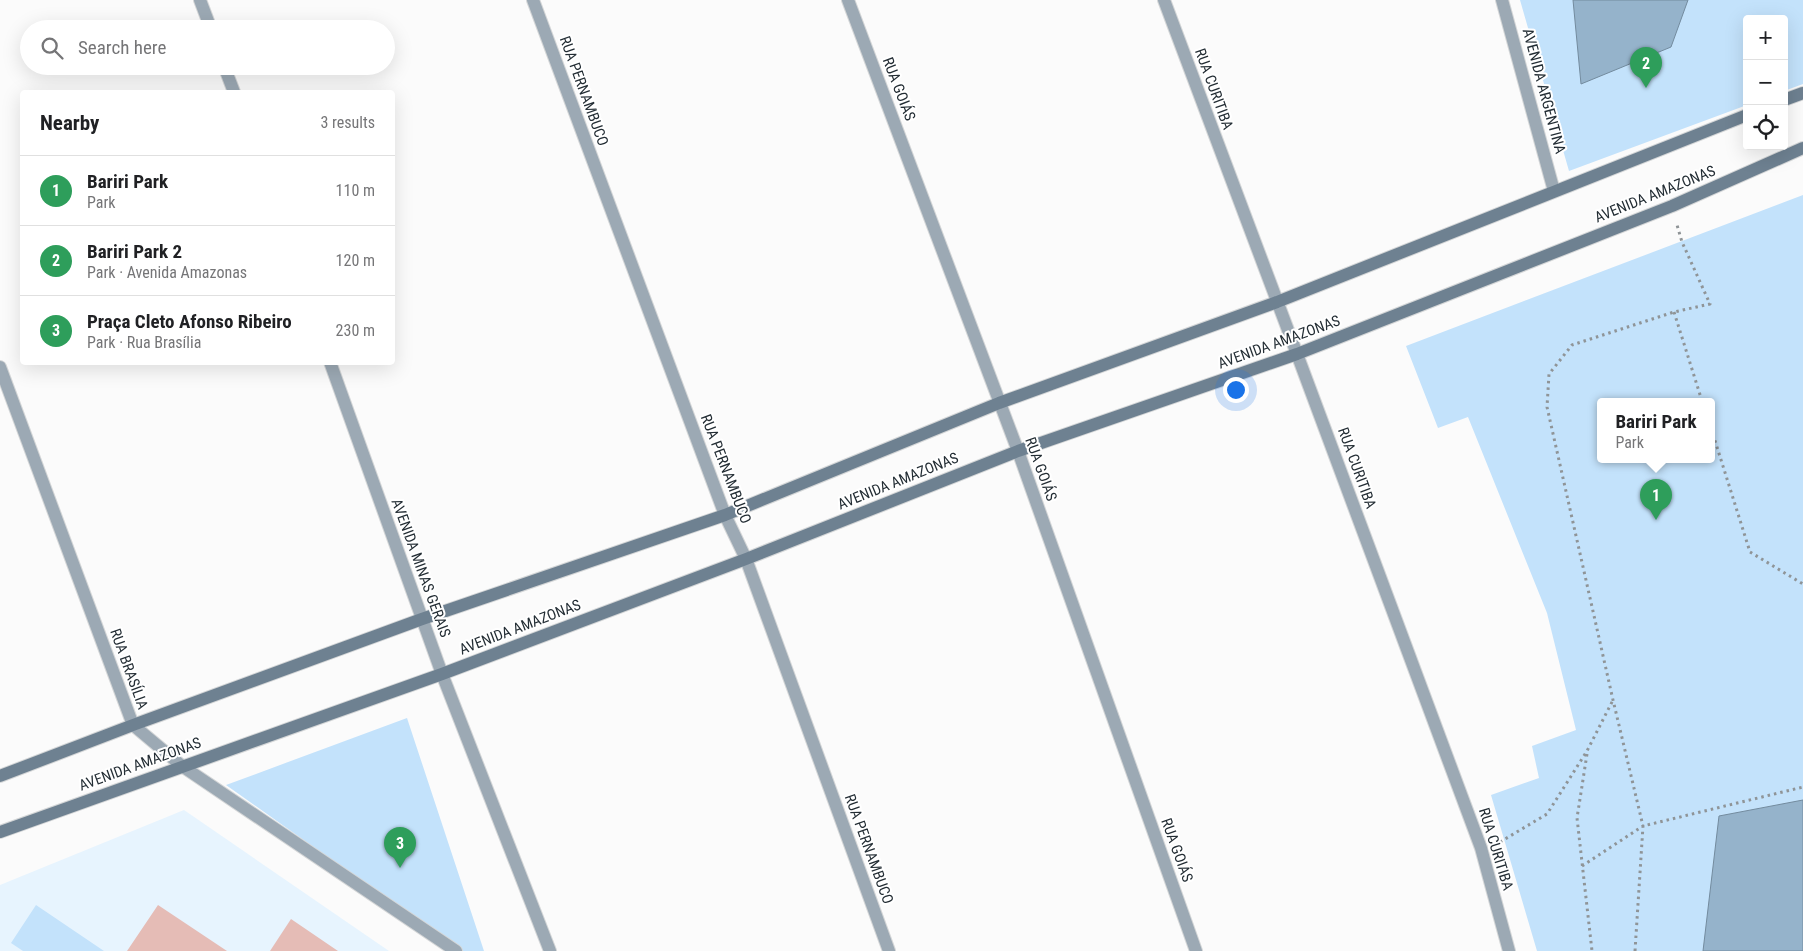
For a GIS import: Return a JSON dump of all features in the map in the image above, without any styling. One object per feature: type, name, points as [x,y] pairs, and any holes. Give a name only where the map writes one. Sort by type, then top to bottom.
[{"type":"street","points":[[200,0],[208,20]]},
{"type":"street","name":"RUA PERNAMBUCO","points":[[533,0],[725,515],[746,559],[889,951]]},
{"type":"street","name":"RUA GOIÁS","points":[[848,0],[1018,451],[1196,951]]},
{"type":"street","name":"RUA CURITIBA","points":[[1164,0],[1481,848],[1509,951]]},
{"type":"street","name":"AVENIDA ARGENTINA","points":[[1502,0],[1554,191]]},
{"type":"street","points":[[227,75],[233,90]]},
{"type":"street","points":[[1788,99],[1803,93]]},
{"type":"street","points":[[0,776],[422,619],[725,515],[999,403],[1277,302],[1743,117]]},
{"type":"street","name":"AVENIDA AMAZONAS","points":[[0,832],[442,674],[746,559],[1018,451],[1297,354],[1672,206],[1803,148]]},
{"type":"street","name":"AVENIDA MINAS GERAIS","points":[[331,365],[442,674],[550,951]]},
{"type":"street","name":"RUA BRASÍLIA","points":[[0,367],[133,725],[182,766],[456,951]]},
{"type":"path","points":[[1635,951],[1643,826],[1547,407],[1550,374],[1572,346],[1674,312],[1710,304],[1682,242]]},
{"type":"path","points":[[1674,312],[1701,398]]},
{"type":"path","points":[[1715,441],[1750,552],[1803,584]]},
{"type":"path","points":[[1481,848],[1504,840],[1547,814],[1587,750],[1613,700]]},
{"type":"path","points":[[1587,750],[1577,818],[1592,951]]},
{"type":"path","points":[[1582,866],[1643,826],[1803,787]]},
{"type":"shaded area","points":[[1520,0],[1803,0],[1803,84],[1788,90],[1788,15],[1743,15],[1743,106],[1569,171]]},
{"type":"shaded area","points":[[1573,0],[1688,0],[1671,47],[1581,84]]},
{"type":"shaded area","points":[[1803,195],[1803,951],[1537,951],[1491,795],[1539,778],[1532,746],[1576,730],[1547,613],[1468,417],[1438,428],[1406,346]]},
{"type":"shaded area","points":[[407,718],[484,951],[460,951],[226,785]]},
{"type":"shaded area","points":[[1803,800],[1803,951],[1703,951],[1719,816]]},
{"type":"shaded area","points":[[184,810],[389,951],[0,951],[0,885]]},
{"type":"shaded area","points":[[36,905],[104,951],[23,951],[11,943]]},
{"type":"building","points":[[158,905],[227,951],[127,951]]},
{"type":"building","points":[[291,919],[338,951],[270,951]]},
{"type":"place","name":"Bariri Park 2","points":[[1646,88]]},
{"type":"place","name":"Bariri Park","points":[[1656,520]]},
{"type":"place","name":"Praça Cleto Afonso Ribeiro","points":[[400,868]]}]
